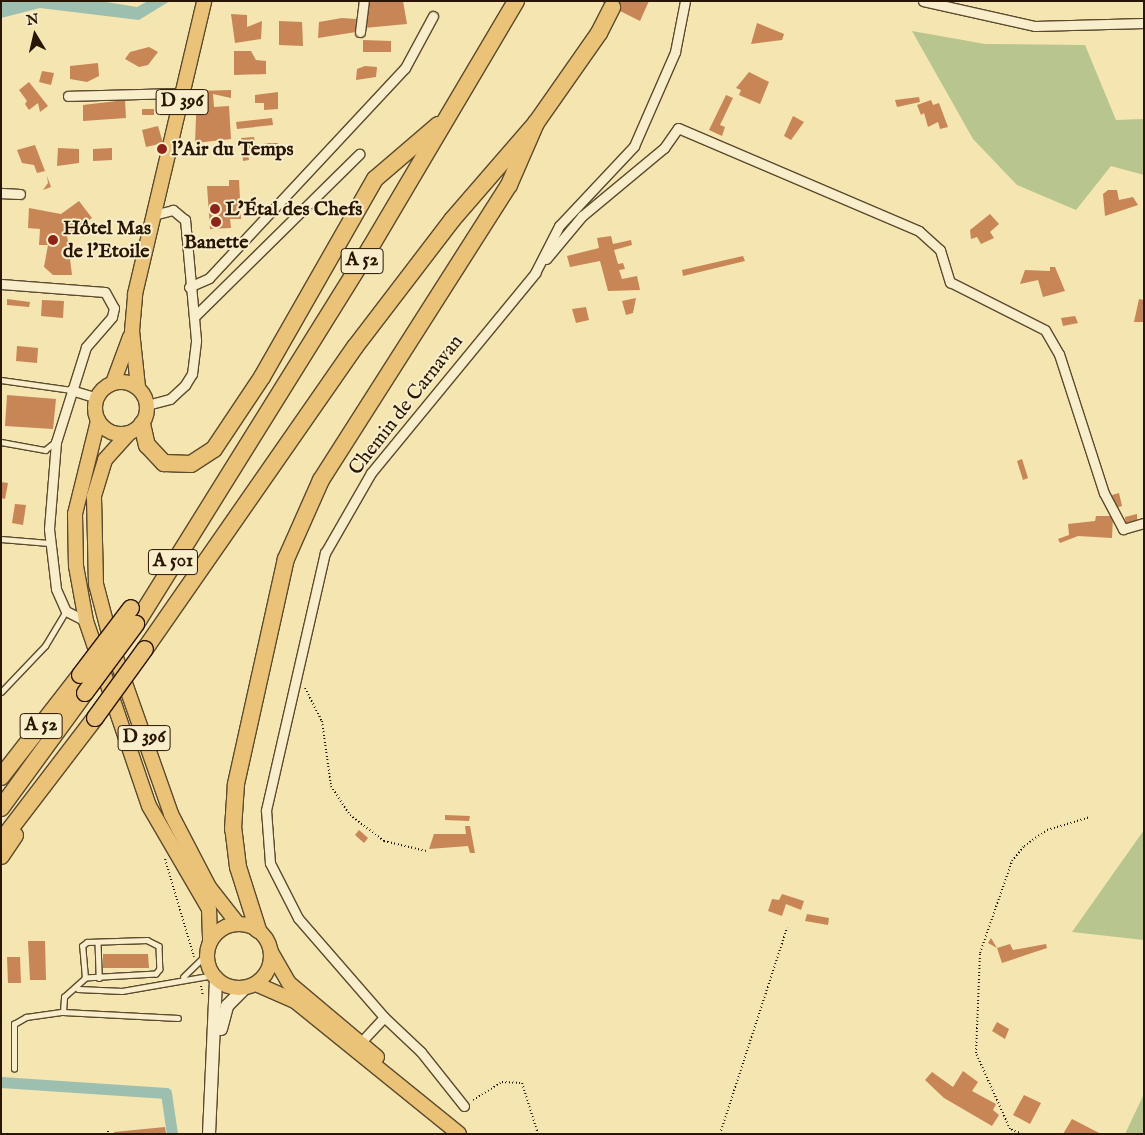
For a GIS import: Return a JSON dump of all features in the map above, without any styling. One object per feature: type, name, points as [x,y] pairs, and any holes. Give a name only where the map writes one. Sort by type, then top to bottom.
[{"type":"highway","name":"A 52","points":[[210,501],[274,405],[516,1]]},
{"type":"highway","name":"A 52","points":[[1,856],[59,768],[145,649],[355,347],[452,220],[536,123],[599,33],[612,7]]},
{"type":"highway","points":[[136,428],[147,445],[164,463],[191,464],[214,449],[262,377],[375,179],[449,115]]},
{"type":"highway","points":[[258,930],[238,867],[233,829],[236,784],[286,560],[321,480],[509,184],[536,123]]},
{"type":"highway","name":"A 501","points":[[1,808],[86,693],[133,616],[210,501]]},
{"type":"highway","name":"A 52","points":[[1,777],[80,675],[133,616]]},
{"type":"highway","points":[[1,841],[59,768]]},
{"type":"main road","name":"D 396","points":[[113,383],[132,331],[154,208],[184,93],[204,1]]},
{"type":"main road","name":"D 396","points":[[132,331],[138,387]]},
{"type":"main road","points":[[113,383],[138,387],[148,404],[136,428],[112,433],[98,421],[97,398],[113,383]]},
{"type":"main road","name":"D 396","points":[[98,421],[75,514],[76,566],[86,621],[149,806],[209,909],[204,952]]},
{"type":"main road","name":"D 396","points":[[136,428],[105,460],[94,497],[96,584],[113,649],[171,814],[205,881],[238,924]]},
{"type":"main road","points":[[209,1134],[215,1056],[215,976],[204,952],[222,930],[238,924],[258,930],[290,983],[361,1042],[443,1120]]},
{"type":"main road","points":[[215,1056],[227,1006],[265,976],[271,952]]},
{"type":"main road","points":[[215,976],[234,988],[250,986],[295,1001],[460,1134]]},
{"type":"street","points":[[360,32],[364,1]]},
{"type":"street","name":"Chemin de Carnavan","points":[[464,1106],[421,1052],[384,1017],[298,918],[270,863],[266,810],[292,688],[325,552],[371,473],[534,273],[559,226],[634,146],[675,52],[685,1]]},
{"type":"street","points":[[923,1],[1035,26],[1144,23]]},
{"type":"street","points":[[189,287],[209,278],[405,68],[433,16]]},
{"type":"street","points":[[68,96],[184,93]]},
{"type":"street","points":[[534,273],[582,216],[664,148],[678,128],[919,231],[940,250],[950,282],[1045,330],[1059,354],[1104,493],[1123,529],[1144,523]]},
{"type":"street","points":[[195,316],[359,154]]},
{"type":"street","points":[[1,193],[20,194]]},
{"type":"street","points":[[148,404],[170,399],[192,374],[195,316],[189,287],[189,232],[180,212],[154,208]]},
{"type":"street","points":[[1,284],[105,292],[111,297],[112,317],[86,347],[56,442],[49,543],[56,589],[66,611],[86,621]]},
{"type":"street","points":[[72,390],[97,398]]},
{"type":"street","points":[[361,1042],[384,1017]]},
{"type":"lane","points":[[1,380],[72,390]]},
{"type":"lane","points":[[1,442],[45,450],[56,442]]},
{"type":"lane","points":[[1,539],[49,543]]},
{"type":"lane","points":[[1,692],[45,646],[66,611]]},
{"type":"lane","points":[[63,1012],[64,997],[78,989],[86,978],[82,946],[98,942],[147,940],[159,946],[160,969],[148,977],[86,978]]},
{"type":"lane","points":[[98,942],[99,978]]},
{"type":"lane","points":[[182,978],[204,952]]},
{"type":"lane","points":[[78,989],[122,991],[160,986],[182,978],[215,976]]},
{"type":"lane","points":[[14,1069],[14,1024],[26,1017],[63,1012],[178,1018]]},
{"type":"path","points":[[292,688],[308,688],[322,721],[331,786],[350,815],[384,841],[426,851]]},
{"type":"path","points":[[1022,1134],[1010,1129],[976,1052],[980,954],[1012,861],[1024,846],[1048,830],[1090,818]]},
{"type":"path","points":[[162,849],[204,952]]},
{"type":"path","points":[[720,1134],[787,928]]},
{"type":"path","points":[[464,1106],[502,1082],[522,1083],[538,1134]]},
{"type":"green space","points":[[912,31],[985,44],[1085,45],[1116,120],[1144,119],[1144,175],[1111,166],[1076,210],[1017,185],[973,139]]},
{"type":"green space","points":[[1144,830],[1144,940],[1072,932]]},
{"type":"green space","points":[[1144,1094],[1144,1134],[1125,1134]]},
{"type":"shaded area","points":[[2,1],[100,1],[137,7],[148,1],[170,1],[139,20],[40,8],[1,18]]},
{"type":"building","points":[[366,1],[403,1],[407,24],[364,28]]},
{"type":"building","points":[[600,1],[649,1],[640,21]]},
{"type":"building","points":[[231,14],[247,15],[247,27],[262,21],[261,39],[235,43]]},
{"type":"building","points":[[342,18],[356,19],[356,32],[318,38],[319,22]]},
{"type":"building","points":[[279,21],[302,22],[303,46],[279,45]]},
{"type":"building","points":[[757,23],[784,34],[782,40],[751,44]]},
{"type":"building","points":[[363,40],[391,41],[391,52],[363,52]]},
{"type":"building","points":[[149,47],[158,52],[148,65],[139,67],[125,59],[130,52]]},
{"type":"building","points":[[234,51],[251,51],[256,60],[266,61],[266,74],[234,75]]},
{"type":"building","points":[[98,63],[99,76],[87,82],[70,79],[70,66]]},
{"type":"building","points":[[365,66],[377,67],[376,77],[356,80],[357,69]]},
{"type":"building","points":[[42,71],[54,73],[51,85],[39,82]]},
{"type":"building","points":[[749,72],[769,82],[760,104],[739,95],[741,90],[736,88]]},
{"type":"building","points":[[29,82],[48,106],[40,112],[38,103],[29,110],[25,104],[27,101],[19,90]]},
{"type":"building","points":[[231,90],[231,98],[213,94],[214,107],[229,106],[231,139],[195,143],[197,91]]},
{"type":"building","points":[[278,92],[278,109],[264,110],[264,103],[255,103],[255,95]]},
{"type":"building","points":[[726,95],[733,98],[720,125],[725,127],[722,136],[709,130]]},
{"type":"building","points":[[919,97],[920,102],[897,107],[895,100]]},
{"type":"building","points":[[125,100],[126,118],[83,121],[83,105]]},
{"type":"building","points":[[931,100],[933,105],[939,103],[948,127],[940,129],[938,122],[928,127],[924,113],[921,115],[917,105]]},
{"type":"building","points":[[142,109],[154,109],[154,115],[142,115]]},
{"type":"building","points":[[793,116],[804,122],[791,140],[784,136]]},
{"type":"building","points":[[272,118],[273,125],[237,129],[236,122]]},
{"type":"building","points":[[158,126],[163,143],[146,147],[142,130]]},
{"type":"building","points":[[254,137],[256,148],[247,149],[249,160],[243,161],[241,138]]},
{"type":"building","points":[[278,143],[280,153],[266,156],[263,144]]},
{"type":"building","points":[[35,145],[45,171],[37,173],[34,165],[22,163],[17,150]]},
{"type":"building","points":[[58,148],[79,149],[79,163],[57,166]]},
{"type":"building","points":[[112,148],[112,160],[93,161],[93,149]]},
{"type":"building","points":[[47,176],[51,187],[43,190],[48,183]]},
{"type":"building","points":[[229,180],[239,180],[241,219],[230,219],[231,228],[210,229],[207,186],[229,186]]},
{"type":"building","points":[[1108,190],[1117,190],[1119,200],[1133,197],[1138,205],[1105,216],[1103,194]]},
{"type":"building","name":"Hôtel Mas de l'Etoile","points":[[79,201],[92,218],[67,235],[72,275],[53,275],[44,267],[48,245],[39,245],[40,229],[28,228],[29,208],[61,214]]},
{"type":"building","points":[[990,214],[999,224],[990,232],[994,238],[981,244],[977,237],[971,239],[970,230]]},
{"type":"building","points":[[611,236],[613,244],[631,240],[632,245],[614,250],[618,264],[623,263],[625,269],[619,270],[622,279],[637,276],[640,290],[608,291],[600,261],[570,267],[567,256],[599,248],[597,238]]},
{"type":"building","points":[[743,256],[745,261],[683,276],[682,270]]},
{"type":"building","points":[[1050,267],[1055,267],[1065,291],[1043,297],[1038,280],[1020,284],[1025,270],[1050,271]]},
{"type":"building","points":[[636,298],[633,313],[626,315],[622,301]]},
{"type":"building","points":[[7,299],[30,302],[29,307],[7,305]]},
{"type":"building","points":[[1139,299],[1144,300],[1144,322],[1134,322]]},
{"type":"building","points":[[42,300],[64,301],[63,318],[41,316]]},
{"type":"building","points":[[586,307],[589,320],[576,323],[572,309]]},
{"type":"building","points":[[1075,316],[1078,323],[1063,326],[1061,318]]},
{"type":"building","points":[[17,346],[38,348],[37,363],[16,361]]},
{"type":"building","points":[[7,395],[56,399],[53,429],[5,426]]},
{"type":"building","points":[[1022,459],[1028,478],[1023,480],[1017,461]]},
{"type":"building","points":[[1,482],[8,483],[5,499],[1,498]]},
{"type":"building","points":[[1119,493],[1122,506],[1116,508],[1112,495]]},
{"type":"building","points":[[15,504],[26,505],[23,525],[12,523]]},
{"type":"building","points":[[1137,514],[1137,522],[1126,525],[1125,517]]},
{"type":"building","points":[[1096,516],[1113,516],[1112,538],[1078,536],[1060,543],[1058,539],[1069,535],[1068,524],[1095,521]]},
{"type":"building","points":[[445,815],[470,816],[469,821],[445,820]]},
{"type":"building","points":[[465,826],[470,826],[475,853],[470,853],[468,846],[429,849],[434,834],[466,834]]},
{"type":"building","points":[[359,830],[368,838],[364,843],[355,835]]},
{"type":"building","points":[[782,894],[804,901],[801,910],[786,904],[782,916],[768,911],[772,899],[779,900]]},
{"type":"building","points":[[807,914],[829,918],[828,925],[805,921]]},
{"type":"building","points":[[991,938],[997,948],[988,943]]},
{"type":"building","points":[[28,941],[45,941],[46,980],[30,980]]},
{"type":"building","points":[[1010,944],[1013,950],[1046,944],[1047,948],[1002,963],[997,948]]},
{"type":"building","points":[[103,954],[148,954],[149,968],[103,968]]},
{"type":"building","points":[[7,957],[20,957],[21,983],[8,983]]},
{"type":"building","points":[[997,1022],[1009,1029],[1005,1039],[992,1031]]},
{"type":"building","points":[[963,1071],[978,1082],[972,1091],[996,1104],[993,1110],[999,1115],[992,1126],[944,1098],[925,1080],[932,1072],[953,1087]]},
{"type":"building","points":[[1024,1095],[1041,1103],[1030,1124],[1013,1115]]},
{"type":"building","points":[[1072,1119],[1101,1134],[1063,1134]]},
{"type":"building","points":[[165,1127],[166,1134],[114,1134],[114,1132]]},
{"type":"waterway","points":[[1,1082],[166,1093],[172,1134]]},
{"type":"place","name":"l'Air du Temps","points":[[162,149]]},
{"type":"place","name":"L'Étal des Chefs","points":[[215,209]]},
{"type":"place","name":"Banette","points":[[216,222]]},
{"type":"place","name":"Hôtel Mas de l'Etoile","points":[[53,240]]}]
